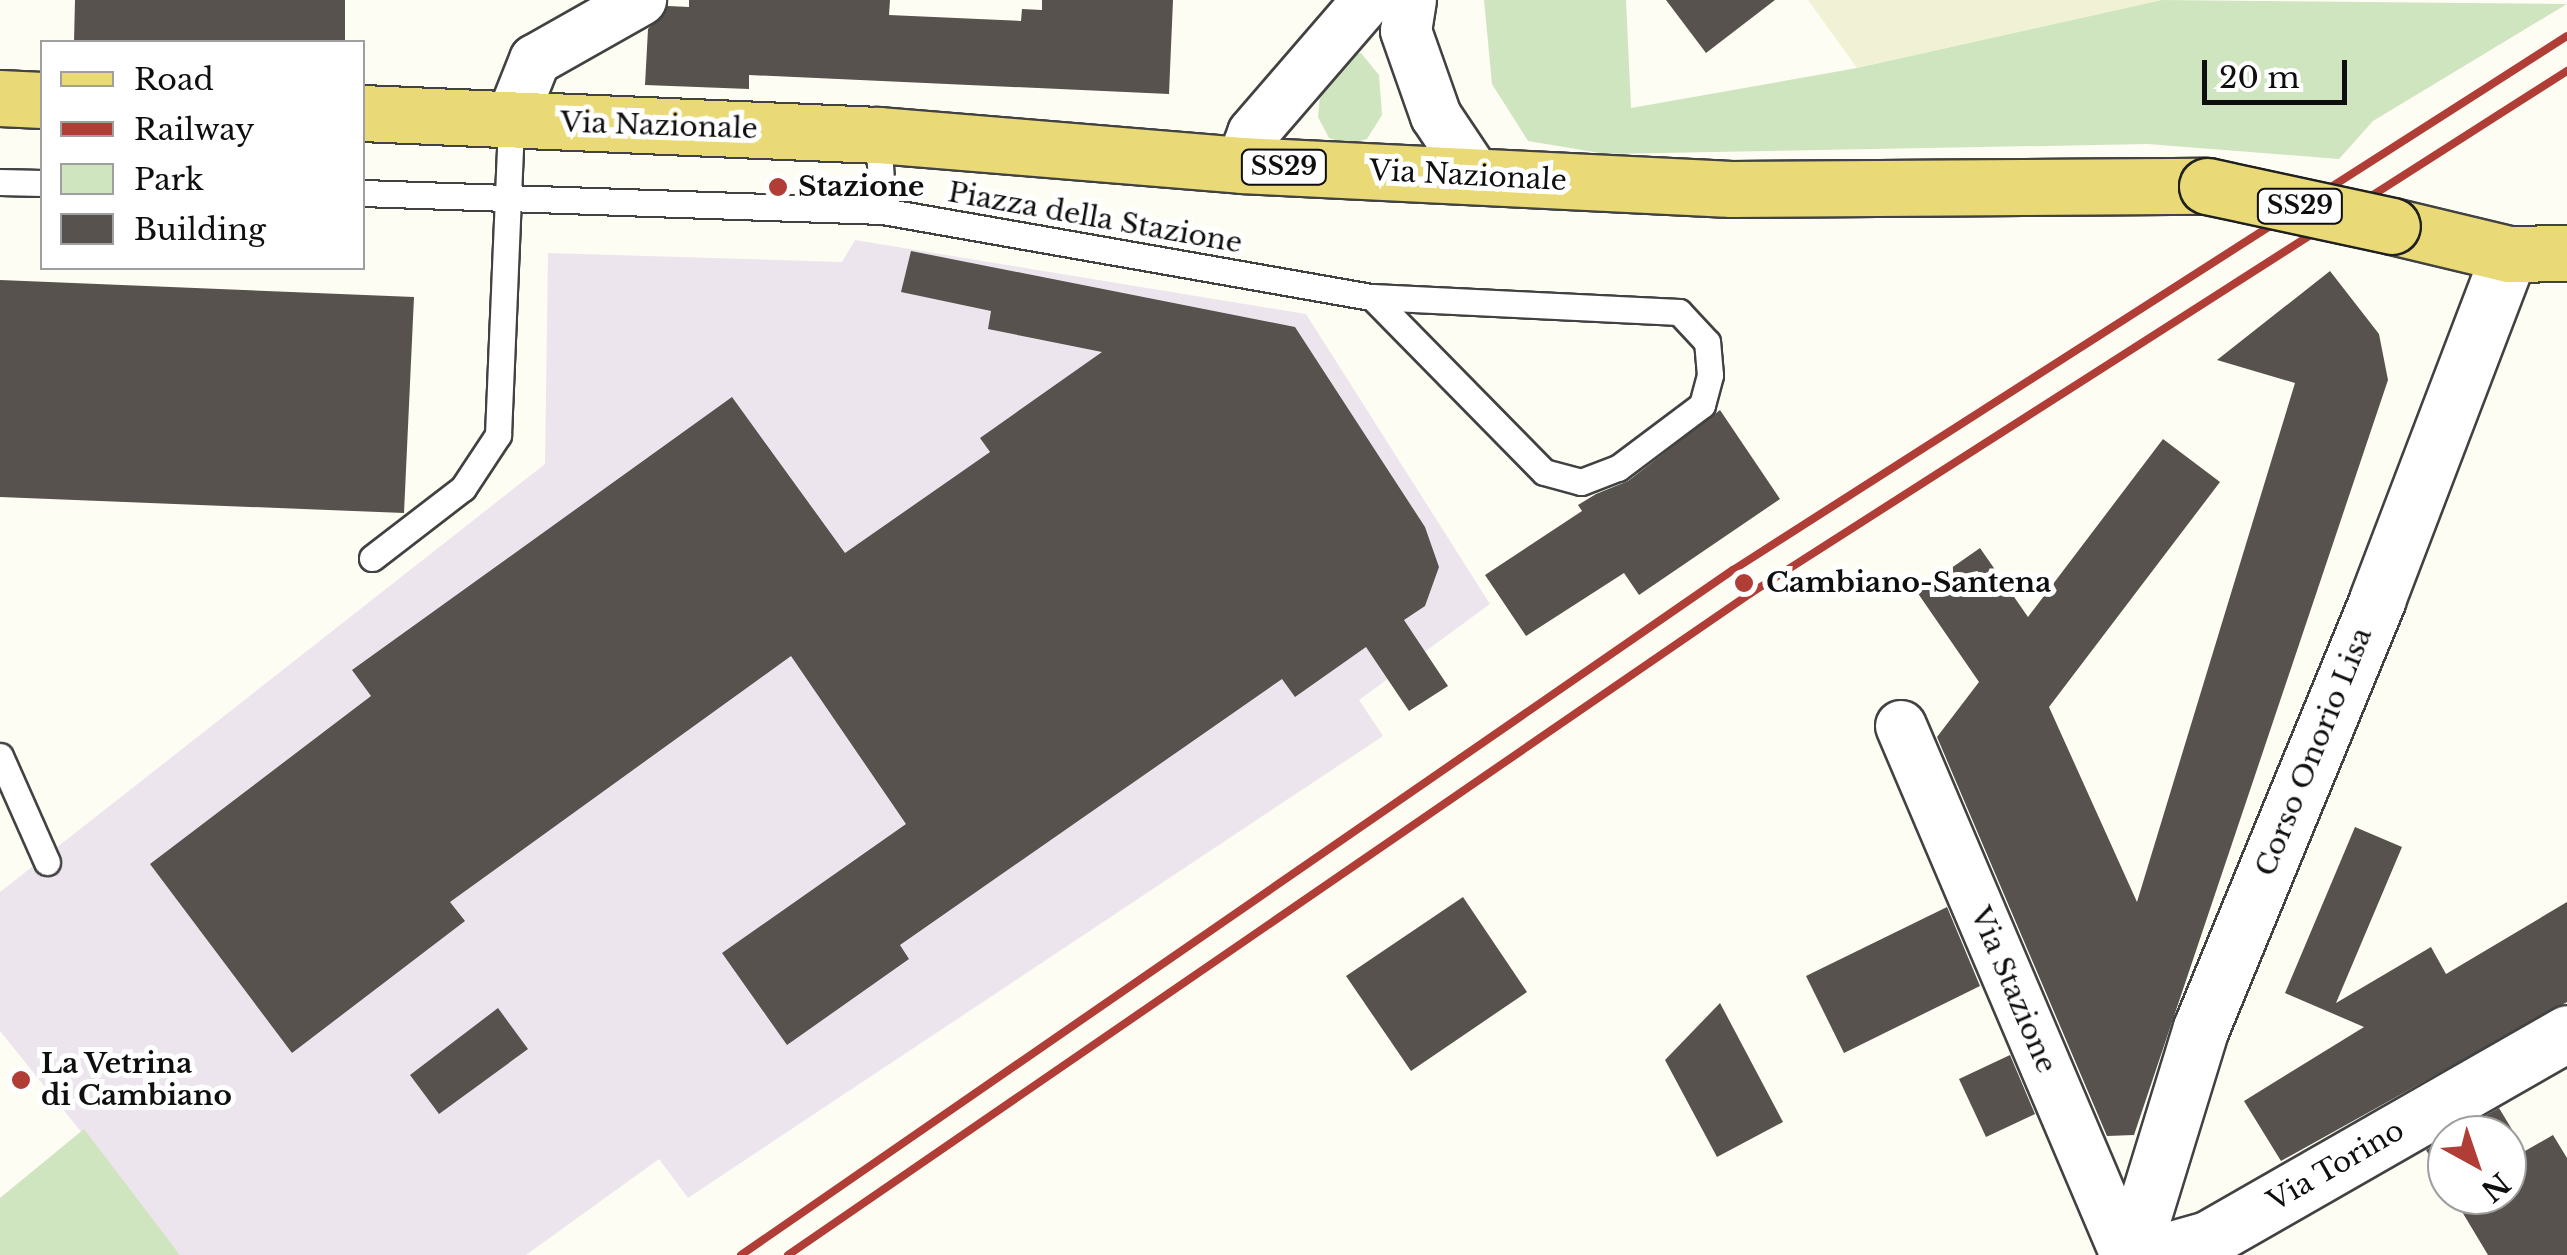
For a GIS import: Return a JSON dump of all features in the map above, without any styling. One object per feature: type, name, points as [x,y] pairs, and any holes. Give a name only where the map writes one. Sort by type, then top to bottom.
[{"type":"main road","points":[[0,98],[40,100]]},
{"type":"main road","name":"Via Nazionale","points":[[365,113],[878,136],[1242,164],[1731,189],[2207,186],[2509,254],[2567,253]]},
{"type":"street","points":[[511,120],[534,60],[641,0]]},
{"type":"street","points":[[1242,164],[1252,133],[1368,0]]},
{"type":"street","points":[[1411,0],[1406,31],[1436,116],[1476,176]]},
{"type":"street","name":"Corso Onorio Lisa","points":[[2128,1255],[2201,1028],[2377,600],[2509,254]]},
{"type":"street","name":"Via Stazione","points":[[1901,726],[2128,1255]]},
{"type":"street","name":"Via Torino","points":[[2151,1255],[2208,1239],[2567,1033]]},
{"type":"lane","points":[[372,558],[463,488],[498,435],[511,120]]},
{"type":"lane","points":[[878,136],[883,211]]},
{"type":"lane","points":[[0,182],[40,183]]},
{"type":"lane","name":"Piazza della Stazione","points":[[365,193],[883,211],[1372,297],[1680,312],[1707,342],[1710,375],[1702,405],[1618,468],[1581,482],[1544,472],[1372,297]]},
{"type":"lane","points":[[0,756],[48,862]]},
{"type":"shaded area","points":[[855,240],[1306,314],[1490,604],[1359,700],[1383,736],[688,1198],[659,1159],[526,1255],[180,1255],[0,1031],[0,892],[545,464],[548,253],[842,262]]},
{"type":"green space","points":[[1484,0],[1626,0],[1631,108],[1857,68],[2162,0],[2567,4],[2373,121],[2339,159],[2148,144],[1606,154],[1528,141],[1492,84]]},
{"type":"green space","points":[[1808,0],[2162,0],[1857,68]]},
{"type":"green space","points":[[1361,53],[1379,75],[1382,115],[1367,139],[1347,144],[1329,138],[1318,117],[1321,83],[1350,55]]},
{"type":"green space","points":[[84,1129],[180,1255],[0,1255],[0,1198]]},
{"type":"building","points":[[75,0],[345,0],[345,40],[74,40]]},
{"type":"building","points":[[689,0],[890,0],[889,15],[1021,21],[1022,9],[1042,10],[1042,0],[1173,0],[1169,94],[749,75],[749,89],[645,85],[648,29],[668,6],[689,7]]},
{"type":"building","points":[[1666,0],[1775,0],[1706,53]]},
{"type":"building","points":[[911,251],[1295,327],[1425,527],[1439,567],[1425,606],[1404,620],[1448,686],[1409,711],[1366,647],[1295,697],[1282,679],[900,945],[909,959],[787,1045],[722,953],[906,824],[791,656],[450,902],[465,921],[292,1053],[150,864],[371,696],[352,670],[732,397],[845,553],[990,452],[980,438],[1102,352],[988,329],[991,311],[901,292]]},
{"type":"building","points":[[2330,271],[2379,334],[2388,380],[2134,1135],[2107,1136],[1937,737],[1979,682],[1917,592],[1980,548],[2028,617],[2163,439],[2220,482],[2049,707],[2137,902],[2295,383],[2217,360]]},
{"type":"building","points":[[0,280],[414,297],[404,513],[0,497]]},
{"type":"building","points":[[1720,410],[1780,499],[1639,595],[1624,573],[1526,636],[1485,575],[1582,511],[1578,505],[1628,481]]},
{"type":"building","points":[[2355,827],[2402,847],[2336,1003],[2431,947],[2446,974],[2567,902],[2567,1002],[2281,1161],[2244,1101],[2364,1027],[2285,993]]},
{"type":"building","points":[[1463,897],[1527,992],[1411,1071],[1346,976]]},
{"type":"building","points":[[1947,907],[1980,986],[1844,1053],[1806,976]]},
{"type":"building","points":[[1720,1003],[1783,1122],[1717,1157],[1665,1060]]},
{"type":"building","points":[[498,1008],[528,1049],[439,1114],[410,1075]]},
{"type":"building","points":[[2010,1055],[2035,1114],[1986,1137],[1959,1079]]},
{"type":"building","points":[[2553,1135],[2567,1158],[2567,1255],[2488,1255],[2464,1215],[2527,1215],[2527,1150]]},
{"type":"railway","points":[[741,1255],[1733,570],[2567,36]]},
{"type":"railway","points":[[788,1255],[1751,593],[2567,71]]},
{"type":"place","name":"Stazione","points":[[778,187]]},
{"type":"place","name":"Cambiano-Santena","points":[[1744,583]]},
{"type":"place","name":"La Vetrina di Cambiano","points":[[21,1080]]}]
